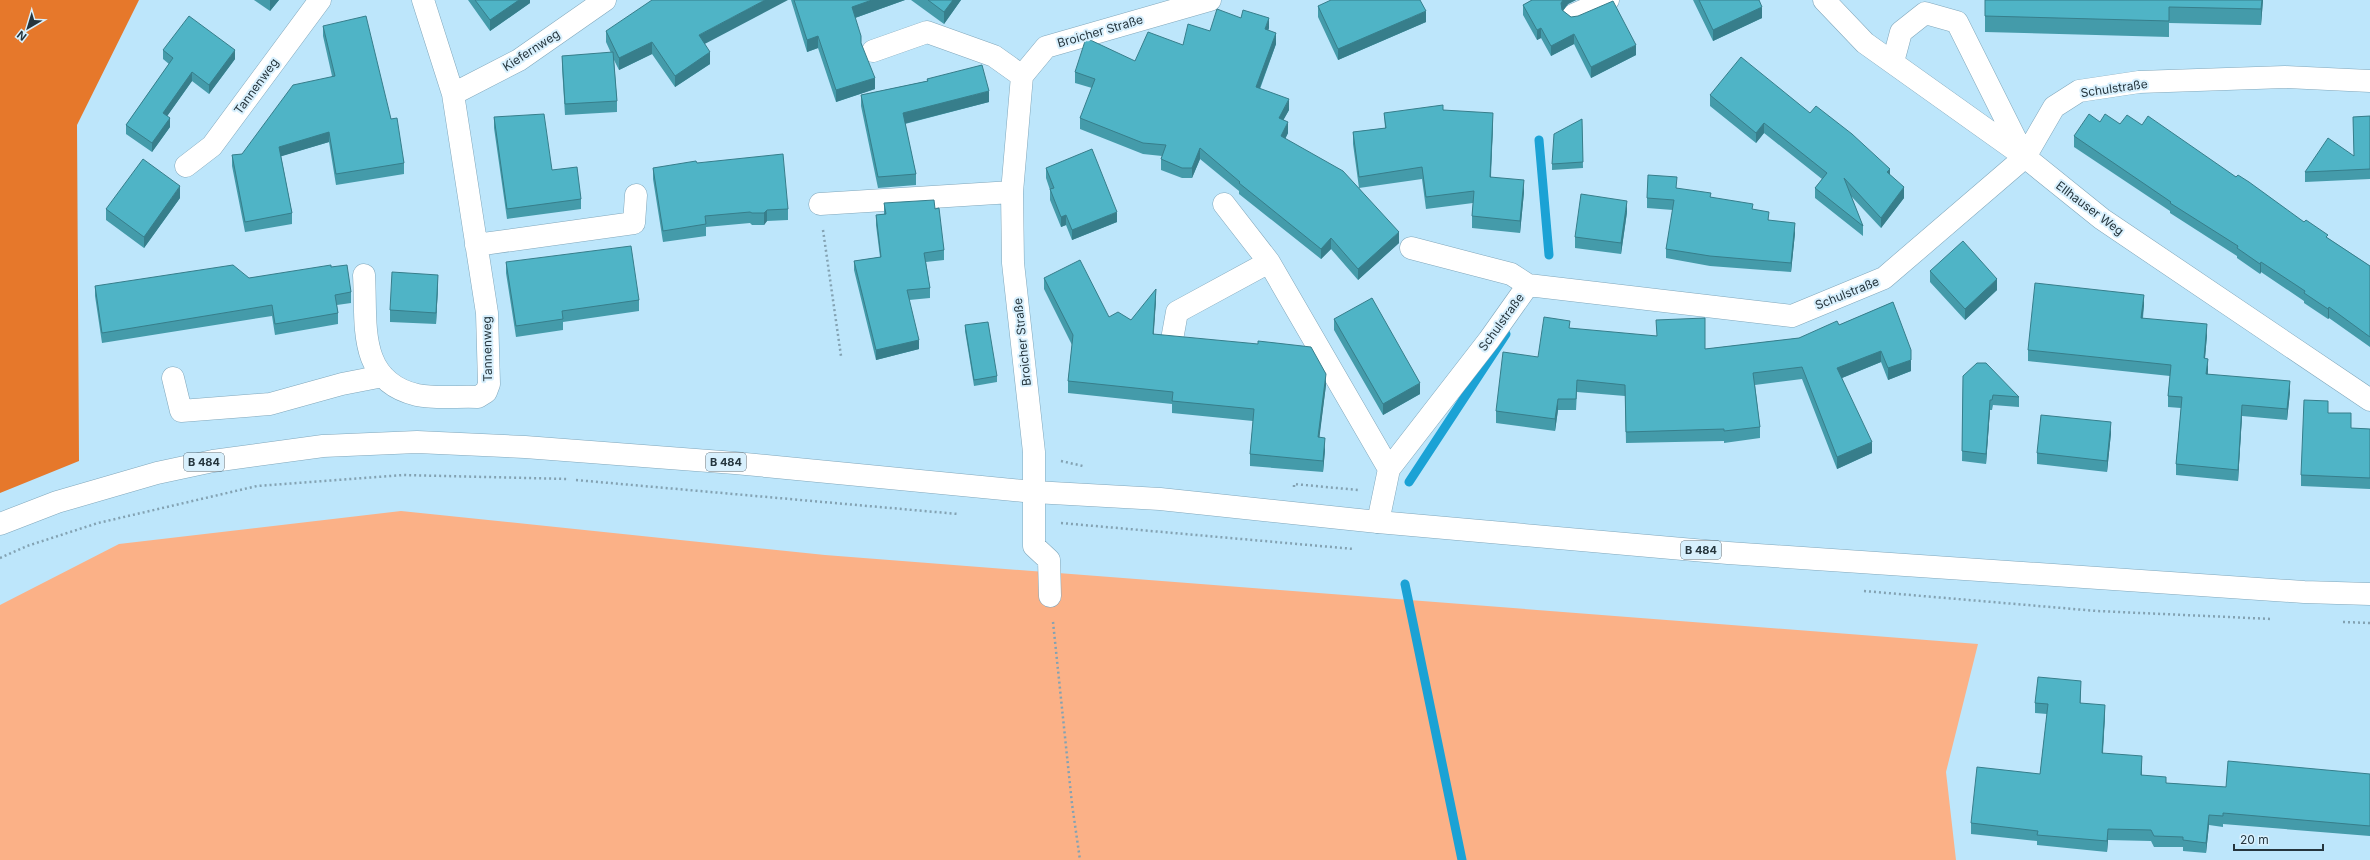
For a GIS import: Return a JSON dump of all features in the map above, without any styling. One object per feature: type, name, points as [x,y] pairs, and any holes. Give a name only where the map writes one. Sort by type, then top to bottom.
[{"type":"street","name":"Tannenweg","points":[[186,166],[212,146],[320,0]]},
{"type":"street","name":"Tannenweg","points":[[364,275],[368,352],[376,369],[383,376],[396,386],[418,395],[478,397],[486,392],[489,384],[490,341],[453,94],[423,0]]},
{"type":"street","name":"Kiefernweg","points":[[453,94],[519,60],[605,0]]},
{"type":"street","name":"Broicher Straße","points":[[1050,596],[1049,560],[1034,546],[1034,452],[1013,263],[1012,192],[1022,76],[1046,47],[1210,0]]},
{"type":"street","points":[[1573,15],[1608,0]]},
{"type":"street","name":"Ellhauser Weg","points":[[1824,0],[1865,43],[2025,157],[2102,219],[2370,400]]},
{"type":"street","points":[[1893,62],[1901,32],[1925,13],[1957,22],[2025,157]]},
{"type":"street","points":[[873,51],[927,32],[994,56],[1022,76]]},
{"type":"street","name":"Schulstraße","points":[[1378,522],[1389,470],[1489,340],[1528,285],[1792,316],[1884,278],[2025,157],[2054,107],[2079,91],[2139,82],[2285,77],[2370,81]]},
{"type":"street","points":[[820,204],[1012,192]]},
{"type":"street","points":[[476,245],[634,223],[636,195]]},
{"type":"street","points":[[1224,204],[1269,262],[1389,470]]},
{"type":"street","points":[[1411,248],[1511,274],[1528,285]]},
{"type":"street","points":[[1173,334],[1176,312],[1269,262]]},
{"type":"street","points":[[173,378],[181,411],[270,404],[342,384],[383,376]]},
{"type":"street","name":"B 484","points":[[0,524],[57,502],[157,473],[212,461],[323,446],[417,442],[525,447],[735,463],[1034,492],[1160,499],[1378,522],[1728,553],[2288,591],[2370,594]]},
{"type":"path","points":[[820,204],[841,356]]},
{"type":"path","points":[[0,558],[27,546],[98,523],[257,486],[403,475],[570,479],[962,514]]},
{"type":"path","points":[[1033,520],[1356,549]]},
{"type":"path","points":[[1859,591],[2097,610],[2277,619]]},
{"type":"path","points":[[1050,596],[1072,804],[1080,860]]},
{"type":"path","points":[[2339,622],[2370,623]]},
{"type":"shaded area","points":[[0,0],[139,0],[77,125],[79,461],[0,493]]},
{"type":"shaded area","points":[[401,511],[825,555],[1978,644],[1946,772],[1956,860],[0,860],[0,605],[119,544]]},
{"type":"building","points":[[475,0],[519,0],[490,20]]},
{"type":"building","points":[[652,0],[765,0],[699,35],[710,52],[675,76],[652,42],[619,58],[606,31]]},
{"type":"building","points":[[794,0],[872,0],[852,7],[861,36],[861,43],[875,78],[836,90],[818,36],[807,40]]},
{"type":"building","points":[[928,0],[953,0],[944,12]]},
{"type":"building","points":[[1331,0],[1420,0],[1426,11],[1338,49],[1318,6]]},
{"type":"building","points":[[1532,0],[1563,0],[1561,3],[1562,10],[1571,17],[1578,16],[1613,1],[1636,45],[1591,67],[1574,34],[1551,46],[1541,28],[1537,30],[1523,5]]},
{"type":"building","points":[[1699,0],[1759,0],[1762,7],[1713,30]]},
{"type":"building","points":[[1985,0],[2262,0],[2261,9],[2169,7],[2169,21],[1985,16]]},
{"type":"building","points":[[1217,9],[1241,18],[1243,10],[1269,18],[1265,29],[1276,33],[1256,87],[1289,99],[1279,118],[1288,122],[1281,136],[1343,171],[1399,232],[1358,269],[1331,238],[1321,249],[1239,183],[1240,182],[1200,148],[1192,168],[1182,168],[1161,159],[1166,145],[1143,143],[1080,118],[1095,79],[1075,72],[1086,38],[1135,61],[1148,32],[1183,45],[1188,24],[1210,31]]},
{"type":"building","points":[[189,16],[235,50],[209,85],[192,72],[163,113],[170,118],[152,143],[126,125],[173,58],[163,50]]},
{"type":"building","points":[[366,16],[391,119],[397,118],[404,163],[336,174],[329,132],[279,147],[292,213],[245,222],[232,155],[242,154],[293,85],[335,76],[323,26]]},
{"type":"building","points":[[613,52],[617,101],[565,104],[562,56]]},
{"type":"building","points":[[1741,57],[1810,113],[1816,106],[1852,134],[1890,169],[1887,172],[1904,187],[1881,218],[1844,178],[1863,226],[1815,188],[1827,173],[1764,123],[1756,133],[1710,95]]},
{"type":"building","points":[[982,65],[989,91],[903,113],[916,174],[878,177],[861,95],[928,81],[927,79]]},
{"type":"building","points":[[1443,105],[1443,110],[1493,113],[1490,177],[1524,180],[1520,221],[1472,216],[1474,191],[1426,197],[1422,167],[1359,177],[1353,132],[1386,128],[1384,113]]},
{"type":"building","points":[[544,114],[552,170],[577,167],[581,199],[507,209],[494,117]]},
{"type":"building","points":[[2089,114],[2100,122],[2105,114],[2120,124],[2127,115],[2142,125],[2148,116],[2236,177],[2238,175],[2249,182],[2304,222],[2306,220],[2328,235],[2326,237],[2370,266],[2370,337],[2329,307],[2328,309],[2304,293],[2305,291],[2261,262],[2260,264],[2237,248],[2238,246],[2170,203],[2171,202],[2074,136]]},
{"type":"building","points":[[2370,116],[2370,169],[2305,172],[2328,138],[2354,156],[2353,117]]},
{"type":"building","points":[[1582,119],[1583,162],[1552,164],[1554,134]]},
{"type":"building","points":[[1092,149],[1117,212],[1072,230],[1066,215],[1061,217],[1050,189],[1054,188],[1046,168]]},
{"type":"building","points":[[783,154],[788,209],[767,210],[764,213],[750,212],[705,216],[706,224],[663,231],[653,168],[696,161],[697,163]]},
{"type":"building","points":[[143,159],[180,186],[144,237],[106,209]]},
{"type":"building","points":[[1648,175],[1677,177],[1676,188],[1711,193],[1710,197],[1753,204],[1752,209],[1769,212],[1768,220],[1795,223],[1791,263],[1710,256],[1666,249],[1674,200],[1647,198]]},
{"type":"building","points":[[1581,194],[1627,201],[1621,243],[1575,237]]},
{"type":"building","points":[[934,200],[935,209],[939,208],[944,250],[924,253],[930,288],[907,290],[919,340],[876,350],[854,261],[881,257],[876,215],[886,214],[884,203]]},
{"type":"building","points":[[1963,241],[1997,279],[1965,309],[1930,271]]},
{"type":"building","points":[[631,246],[639,300],[562,311],[563,319],[516,326],[506,262]]},
{"type":"building","points":[[1080,260],[1109,317],[1118,312],[1131,320],[1156,289],[1153,334],[1258,344],[1258,341],[1311,347],[1326,374],[1318,437],[1325,438],[1323,461],[1250,454],[1254,409],[1172,401],[1173,392],[1068,381],[1073,335],[1044,278]]},
{"type":"building","points":[[233,265],[249,278],[331,265],[331,267],[347,265],[351,292],[335,295],[338,313],[275,324],[272,305],[102,333],[95,286]]},
{"type":"building","points":[[392,272],[438,275],[436,313],[390,310]]},
{"type":"building","points":[[2035,283],[2144,295],[2141,318],[2207,324],[2204,358],[2208,359],[2206,374],[2290,381],[2287,409],[2242,405],[2238,470],[2176,464],[2182,397],[2168,396],[2171,365],[2028,350]]},
{"type":"building","points":[[1372,298],[1420,383],[1383,404],[1334,319]]},
{"type":"building","points":[[1893,302],[1911,350],[1911,360],[1888,368],[1881,351],[1837,368],[1872,442],[1837,457],[1802,367],[1753,373],[1760,427],[1724,431],[1724,429],[1626,432],[1625,385],[1577,380],[1576,399],[1558,399],[1555,419],[1496,411],[1503,352],[1538,357],[1544,317],[1570,321],[1569,328],[1657,336],[1656,320],[1705,318],[1705,349],[1799,338],[1837,321],[1839,325]]},
{"type":"building","points":[[988,322],[997,376],[974,380],[965,325]]},
{"type":"building","points":[[1977,363],[1986,363],[2019,397],[1993,395],[1992,400],[1990,400],[1986,454],[1962,451],[1963,376]]},
{"type":"building","points":[[2304,400],[2328,401],[2328,413],[2351,413],[2351,428],[2370,429],[2370,478],[2301,475]]},
{"type":"building","points":[[2041,415],[2111,422],[2107,461],[2037,453]]},
{"type":"building","points":[[2038,677],[2081,681],[2080,703],[2105,705],[2102,753],[2142,756],[2141,775],[2166,777],[2166,783],[2226,787],[2228,761],[2370,774],[2370,826],[2223,813],[2223,816],[2209,815],[2206,843],[2183,840],[2183,837],[2154,836],[2151,830],[2108,829],[2107,841],[2037,835],[2038,831],[1971,823],[1977,767],[2040,774],[2048,704],[2035,703]]},
{"type":"waterway","points":[[1539,140],[1549,255]]},
{"type":"waterway","points":[[1409,482],[1506,334]]},
{"type":"waterway","points":[[1405,584],[1462,860]]}]
